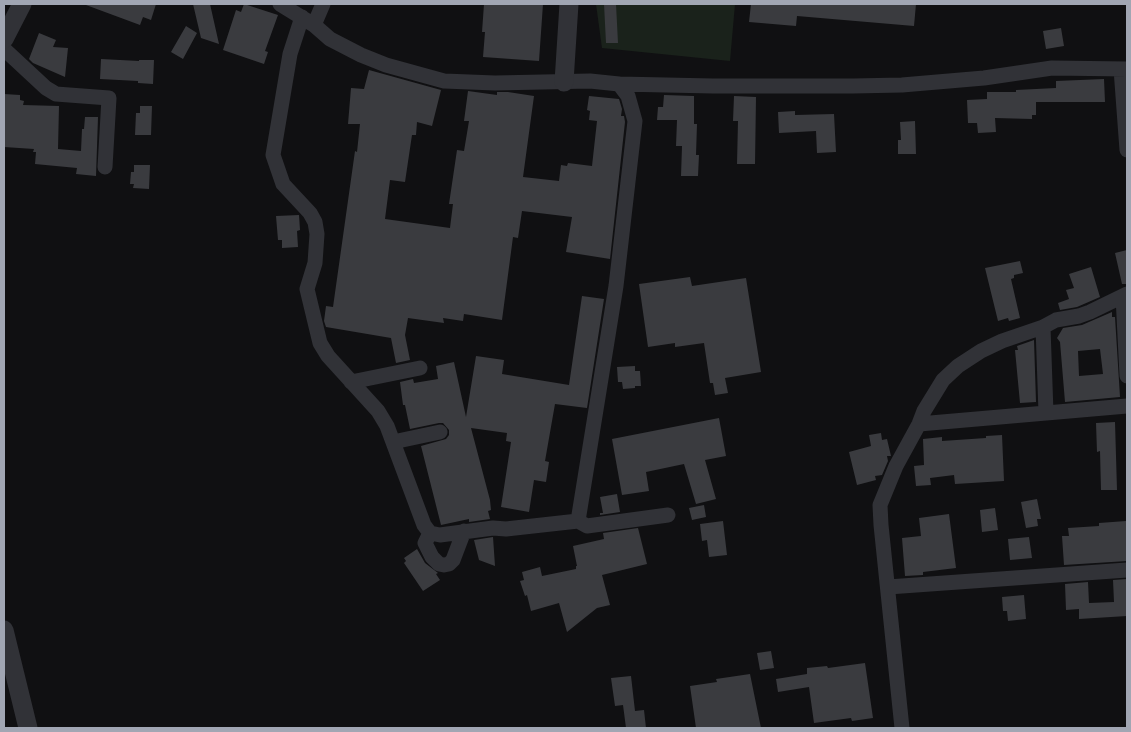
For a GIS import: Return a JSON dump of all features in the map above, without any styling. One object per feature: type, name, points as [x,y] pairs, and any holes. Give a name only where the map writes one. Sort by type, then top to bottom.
[{"type":"street","points":[[4,39],[22,4]]},
{"type":"street","points":[[280,4],[308,21],[330,39],[361,55],[386,65],[444,81],[495,83],[590,81],[619,84],[809,87],[902,85],[984,78],[1052,68],[1124,69],[1127,150]]},
{"type":"street","points":[[323,4],[308,21],[290,54],[273,155],[283,184],[310,212],[315,222],[317,234],[315,263],[307,289],[320,343],[351,382],[378,410],[387,426],[424,525],[430,533],[440,535],[493,528],[506,529],[578,521],[587,526],[668,515]]},
{"type":"street","points":[[564,82],[569,4]]},
{"type":"street","points":[[4,50],[46,88],[56,94],[109,98],[105,167]]},
{"type":"street","points":[[578,521],[616,286],[635,121],[628,96],[619,84]]},
{"type":"street","points":[[902,728],[880,505],[896,466],[935,391],[943,380],[958,366],[980,351],[1002,341],[1043,327],[1056,320],[1090,312],[1125,295],[1127,376]]},
{"type":"street","points":[[1043,327],[1046,413]]},
{"type":"street","points":[[351,382],[420,368]]},
{"type":"street","points":[[919,424],[1127,406]]},
{"type":"street","points":[[393,442],[440,432]]},
{"type":"street","points":[[430,533],[425,543],[432,557],[439,564],[444,565],[450,564],[453,560],[464,532]]},
{"type":"street","points":[[888,587],[1127,570]]},
{"type":"street","points":[[4,630],[28,728]]},
{"type":"shaded area","points":[[596,4],[735,4],[730,61],[602,48]]},
{"type":"building","points":[[86,4],[156,4],[151,20],[143,17],[140,25]]},
{"type":"building","points":[[193,4],[210,4],[219,44],[201,38]]},
{"type":"building","points":[[244,4],[278,15],[265,51],[268,52],[264,64],[223,50],[236,10],[241,12]]},
{"type":"building","points":[[484,4],[543,4],[539,61],[483,57],[485,32],[482,32]]},
{"type":"building","points":[[604,4],[616,4],[618,43],[606,43]]},
{"type":"building","points":[[751,4],[916,4],[914,26],[797,16],[796,26],[749,22]]},
{"type":"building","points":[[186,26],[197,33],[183,59],[171,52]]},
{"type":"building","points":[[1061,28],[1064,46],[1046,49],[1043,31]]},
{"type":"building","points":[[39,33],[56,40],[53,47],[68,48],[65,77],[33,63],[29,59]]},
{"type":"building","points":[[101,59],[154,60],[153,84],[138,83],[138,81],[100,79]]},
{"type":"building","points":[[369,70],[441,90],[432,126],[417,122],[416,135],[412,135],[405,182],[390,180],[385,219],[450,228],[453,204],[449,204],[457,150],[464,151],[469,121],[464,121],[468,91],[497,95],[497,92],[508,92],[534,96],[523,177],[559,181],[561,165],[567,166],[568,163],[592,166],[597,121],[589,120],[590,111],[587,110],[589,96],[619,99],[622,109],[621,116],[624,116],[625,122],[610,259],[566,252],[572,217],[522,211],[518,238],[513,237],[502,320],[464,314],[463,321],[443,318],[444,323],[408,318],[405,335],[410,360],[396,363],[391,338],[326,327],[324,321],[326,306],[333,307],[360,124],[348,124],[351,88],[364,89]]},
{"type":"building","points":[[1104,79],[1105,102],[1036,102],[1036,115],[1032,115],[1032,119],[995,118],[996,132],[978,133],[977,123],[968,123],[967,100],[987,99],[987,92],[1016,92],[1016,90],[1056,88],[1056,81]]},
{"type":"building","points":[[4,94],[20,95],[20,100],[24,101],[23,105],[59,106],[58,149],[81,151],[82,129],[84,129],[85,117],[98,117],[96,176],[76,174],[77,168],[35,164],[36,152],[33,152],[34,149],[4,147]]},
{"type":"building","points":[[664,95],[694,96],[694,124],[697,124],[696,155],[699,155],[698,176],[681,176],[682,146],[676,146],[677,120],[657,120],[658,107],[663,107]]},
{"type":"building","points":[[734,96],[756,97],[755,164],[737,164],[738,121],[733,121]]},
{"type":"building","points":[[140,106],[152,106],[151,135],[135,135],[136,113],[140,113]]},
{"type":"building","points":[[795,111],[795,115],[834,114],[836,152],[817,153],[816,131],[779,133],[778,112]]},
{"type":"building","points":[[915,121],[916,154],[898,154],[898,140],[901,140],[900,122]]},
{"type":"building","points":[[134,165],[150,165],[149,189],[133,188],[134,184],[130,184]]},
{"type":"building","points":[[299,215],[298,247],[282,248],[282,240],[278,240],[276,216]]},
{"type":"building","points":[[1127,250],[1127,284],[1122,284],[1115,253]]},
{"type":"building","points":[[1020,261],[1023,273],[1014,275],[1014,278],[1011,279],[1020,318],[1009,321],[1008,318],[998,321],[985,268]]},
{"type":"building","points":[[1091,267],[1100,297],[1077,307],[1060,310],[1058,303],[1069,299],[1066,290],[1074,288],[1069,274]]},
{"type":"building","points":[[690,277],[692,286],[746,278],[761,372],[725,378],[728,393],[715,395],[713,383],[710,383],[704,343],[675,347],[675,343],[648,347],[639,284]]},
{"type":"building","points":[[582,296],[604,299],[587,408],[555,404],[545,461],[549,462],[546,482],[534,480],[529,512],[501,507],[511,442],[506,441],[507,433],[471,428],[490,500],[491,510],[488,511],[490,519],[469,522],[469,519],[441,525],[421,446],[446,439],[449,435],[449,430],[443,423],[410,429],[405,405],[403,405],[400,382],[413,379],[414,383],[438,379],[436,366],[454,362],[466,417],[476,356],[504,360],[502,374],[569,385]]},
{"type":"building","points":[[1112,312],[1112,317],[1115,317],[1120,397],[1065,402],[1060,342],[1057,338],[1063,328],[1082,325]],"holes":[[[1100,349],[1103,374],[1079,376],[1078,351]]]},
{"type":"building","points":[[1034,340],[1036,402],[1020,403],[1015,350],[1018,350],[1017,346]]},
{"type":"building","points":[[635,366],[635,371],[640,371],[641,386],[623,389],[622,382],[618,382],[617,367]]},
{"type":"building","points":[[719,418],[726,456],[705,460],[716,499],[696,504],[684,464],[646,472],[649,491],[622,495],[612,439]]},
{"type":"building","points":[[1115,422],[1117,490],[1101,490],[1100,451],[1097,452],[1096,423]]},
{"type":"building","points":[[881,433],[882,440],[887,439],[891,456],[887,456],[888,461],[882,475],[875,476],[876,480],[857,485],[849,452],[871,446],[869,435]]},
{"type":"building","points":[[1002,435],[1004,481],[955,484],[954,475],[930,478],[931,485],[916,486],[914,466],[924,465],[923,439],[942,437],[942,441]]},
{"type":"building","points":[[617,494],[620,512],[600,515],[600,513],[603,513],[600,497]]},
{"type":"building","points":[[1037,499],[1041,519],[1037,519],[1038,526],[1026,528],[1021,502]]},
{"type":"building","points":[[704,505],[706,517],[692,520],[689,508]]},
{"type":"building","points":[[995,508],[998,530],[982,532],[980,510]]},
{"type":"building","points":[[949,514],[956,568],[923,572],[923,575],[905,576],[902,538],[921,536],[919,518]]},
{"type":"building","points":[[723,521],[727,555],[709,557],[707,540],[702,541],[700,524]]},
{"type":"building","points":[[1126,521],[1127,561],[1064,565],[1062,536],[1069,536],[1068,528],[1099,526],[1099,523]]},
{"type":"building","points":[[638,528],[647,564],[602,575],[610,605],[597,608],[567,632],[559,603],[531,611],[527,595],[525,596],[520,581],[524,580],[522,572],[540,567],[542,576],[576,569],[573,546],[604,539],[603,533]]},
{"type":"building","points":[[493,537],[495,566],[479,560],[474,540]]},
{"type":"building","points":[[1029,537],[1032,558],[1010,560],[1008,539]]},
{"type":"building","points":[[417,549],[425,563],[438,573],[436,574],[440,580],[423,591],[404,563],[406,561],[404,558]]},
{"type":"building","points":[[1127,579],[1127,616],[1079,619],[1079,609],[1066,610],[1065,584],[1088,582],[1089,603],[1114,602],[1113,580]]},
{"type":"building","points":[[1024,595],[1026,619],[1008,621],[1007,611],[1003,611],[1002,597]]},
{"type":"building","points":[[771,651],[774,668],[760,670],[757,653]]},
{"type":"building","points":[[865,663],[873,718],[852,721],[851,718],[814,723],[809,687],[778,692],[776,679],[807,674],[807,668],[827,666],[828,668]]},
{"type":"building","points":[[750,674],[761,728],[696,728],[690,686],[717,682],[716,679]]},
{"type":"building","points":[[631,676],[635,711],[644,710],[646,728],[626,728],[623,705],[615,706],[611,678]]}]
